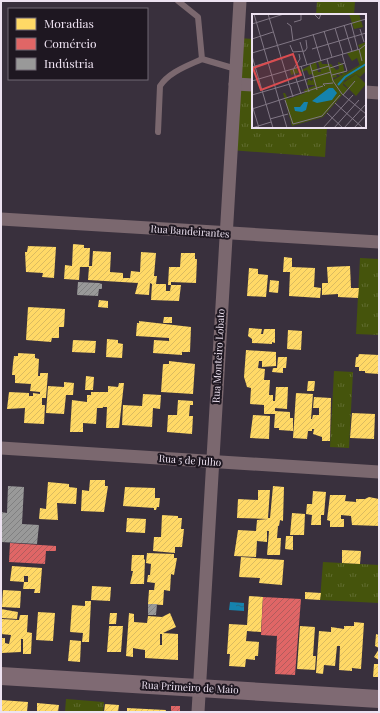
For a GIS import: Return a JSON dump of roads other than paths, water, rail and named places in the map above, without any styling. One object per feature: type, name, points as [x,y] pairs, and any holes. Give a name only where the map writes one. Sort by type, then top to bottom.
[{"type":"street","name":"Rua Monteiro Lobato","points":[[198,712],[225,234],[240,1]]},
{"type":"street","points":[[235,84],[252,85]]},
{"type":"street","points":[[366,92],[379,93]]},
{"type":"street","name":"Rua Bandeirantes","points":[[1,219],[225,234],[379,242]]},
{"type":"street","name":"Rua 5 de Julho","points":[[1,448],[379,472]]},
{"type":"street","name":"Rua Primeiro de Maio","points":[[1,676],[379,699]]},
{"type":"lane","points":[[178,1],[198,17],[202,59]]},
{"type":"lane","points":[[158,132],[160,86],[164,80],[173,73],[202,59],[236,69]]},
{"type":"water","points":[[230,602],[244,603],[244,611],[229,610]]}]
